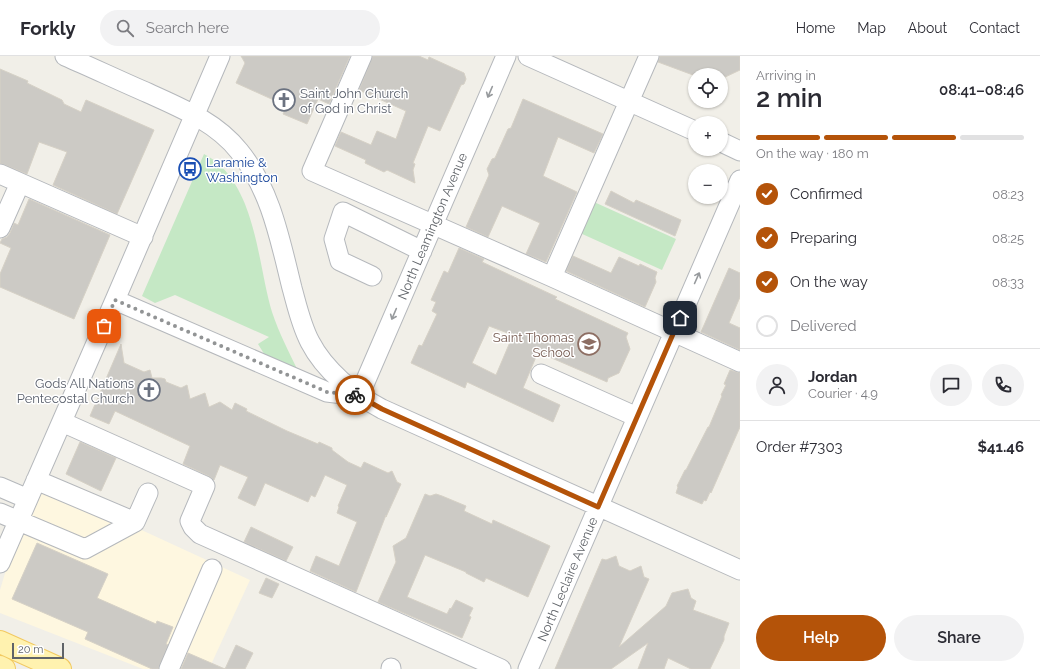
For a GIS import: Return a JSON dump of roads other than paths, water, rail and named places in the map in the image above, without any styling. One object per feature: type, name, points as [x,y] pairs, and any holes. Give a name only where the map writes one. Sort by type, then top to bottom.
[{"type":"main road","points":[[0,642],[60,669]]},
{"type":"main road","points":[[0,667],[4,669]]},
{"type":"street","points":[[65,56],[195,115],[225,135],[239,151],[255,173],[267,196],[300,319],[310,343],[328,367],[359,396],[390,412],[598,507],[740,570]]},
{"type":"street","points":[[0,563],[220,56]]},
{"type":"street","points":[[362,56],[312,171],[740,362]]},
{"type":"street","name":"North Leamington Avenue","points":[[359,396],[506,56]]},
{"type":"street","points":[[528,56],[688,128]]},
{"type":"street","points":[[552,277],[649,56]]},
{"type":"street","points":[[728,145],[740,151]]},
{"type":"street","points":[[0,174],[142,237]]},
{"type":"street","name":"North Leclaire Avenue","points":[[528,669],[740,180]]},
{"type":"street","points":[[0,228],[20,183]]},
{"type":"street","points":[[372,276],[340,261],[334,239],[343,212],[422,251]]},
{"type":"street","points":[[115,300],[327,392],[359,396]]},
{"type":"street","points":[[541,374],[637,417]]},
{"type":"street","points":[[62,422],[205,486],[190,521],[193,527],[200,534],[500,669]]},
{"type":"street","points":[[36,480],[136,522]]},
{"type":"street","points":[[0,487],[28,499]]},
{"type":"street","points":[[0,513],[85,549],[136,522],[148,493]]},
{"type":"street","points":[[169,669],[212,569]]},
{"type":"place","name":"Saint John Church of God in Christ","points":[[284,100]]},
{"type":"place","name":"Laramie & Washington","points":[[190,169]]},
{"type":"place","name":"Saint Thomas School","points":[[589,344]]},
{"type":"place","name":"Gods All Nations Pentecostal Church","points":[[149,390]]}]
